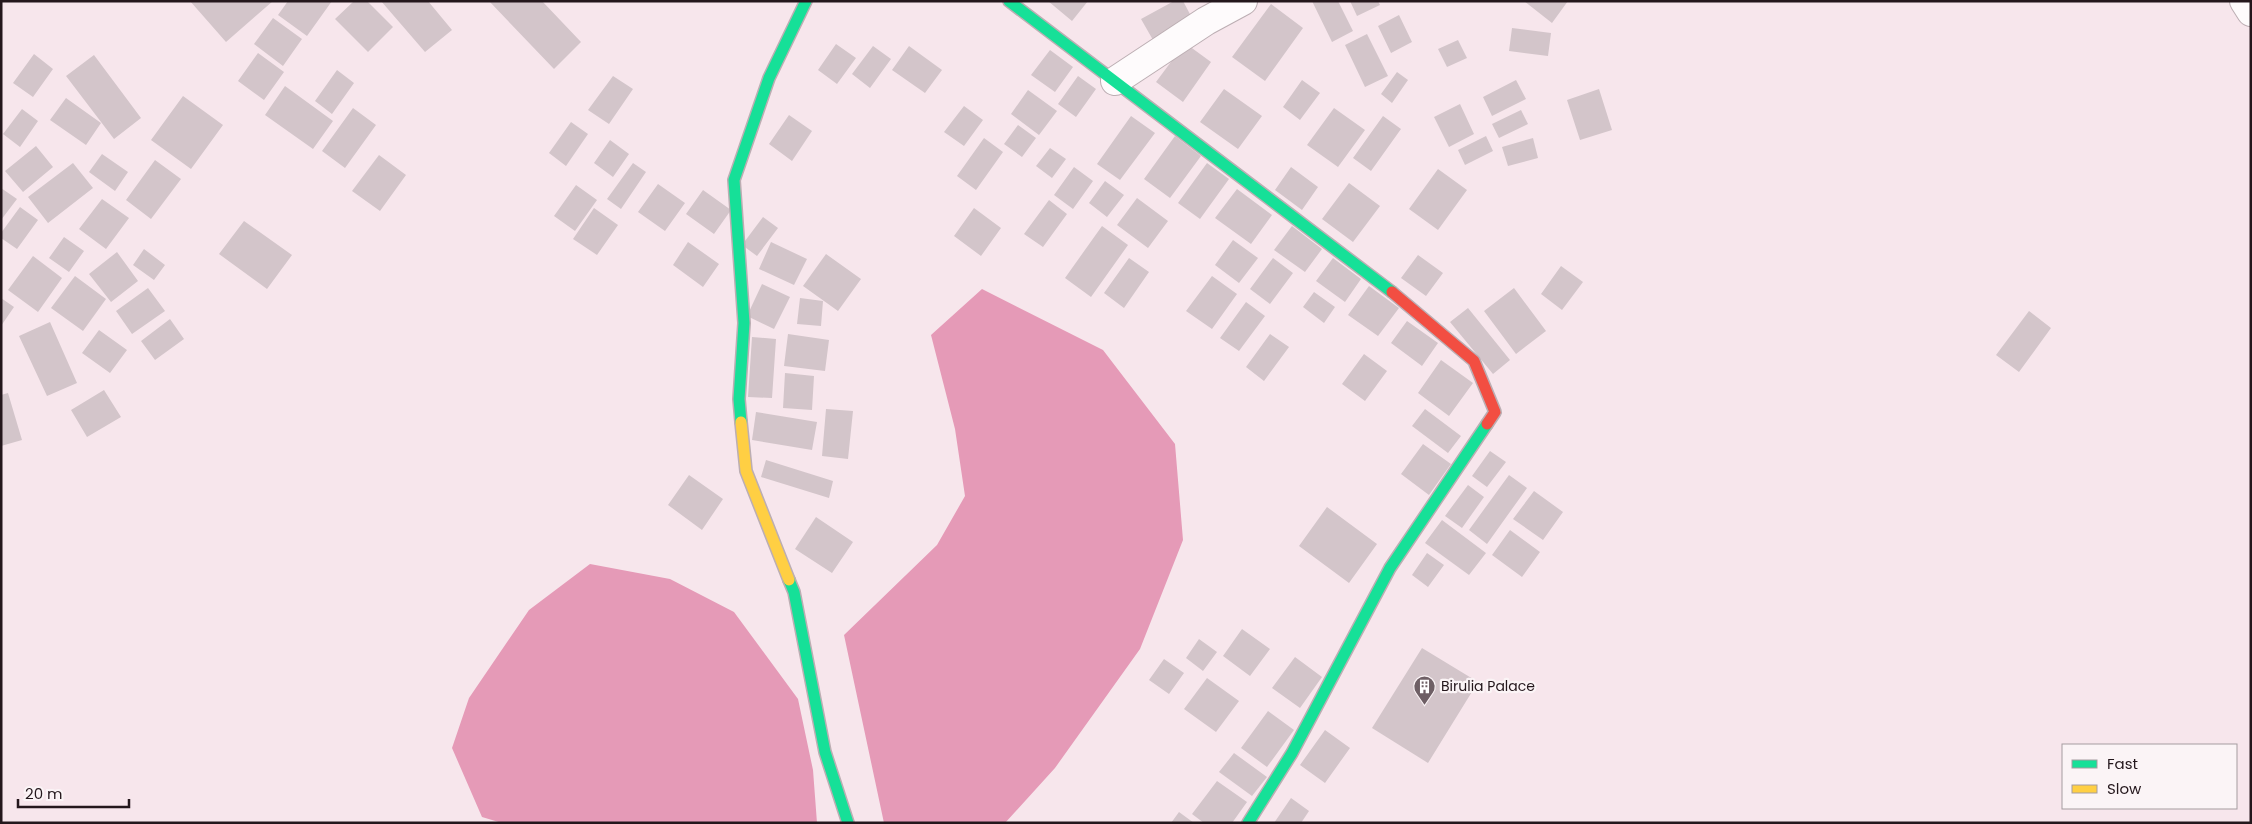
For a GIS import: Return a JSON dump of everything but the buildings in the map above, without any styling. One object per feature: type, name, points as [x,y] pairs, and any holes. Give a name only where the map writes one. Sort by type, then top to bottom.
[{"type":"street","points":[[806,1],[769,78],[734,180],[744,323],[739,399],[746,471],[794,592],[825,752],[848,823]]},
{"type":"street","points":[[1009,1],[1409,304],[1474,361],[1495,412],[1390,568],[1292,753],[1248,823]]},
{"type":"street","points":[[1115,81],[1206,21],[1243,1]]},
{"type":"street","points":[[2244,1],[2251,12]]},
{"type":"shaded area","points":[[982,289],[1103,350],[1175,444],[1183,540],[1140,649],[1055,768],[1005,823],[884,823],[844,635],[937,545],[965,496],[955,429],[931,335]]},
{"type":"shaded area","points":[[590,564],[670,579],[734,612],[798,699],[813,770],[817,823],[502,823],[482,817],[452,748],[469,698],[529,610]]},
{"type":"traffic: fast","points":[[741,422],[739,399],[744,323],[734,180],[769,78],[806,1]]},
{"type":"traffic: fast","points":[[1009,1],[1392,292]]},
{"type":"traffic: fast","points":[[1248,823],[1292,753],[1390,568],[1487,424]]},
{"type":"traffic: fast","points":[[789,580],[794,592],[825,752],[848,823]]},
{"type":"traffic: slow","points":[[741,422],[746,471],[789,580]]},
{"type":"traffic: jam","points":[[1392,292],[1474,361],[1495,412],[1487,424]]},
{"type":"place","name":"Birulia Palace","points":[[1425,705]]}]
